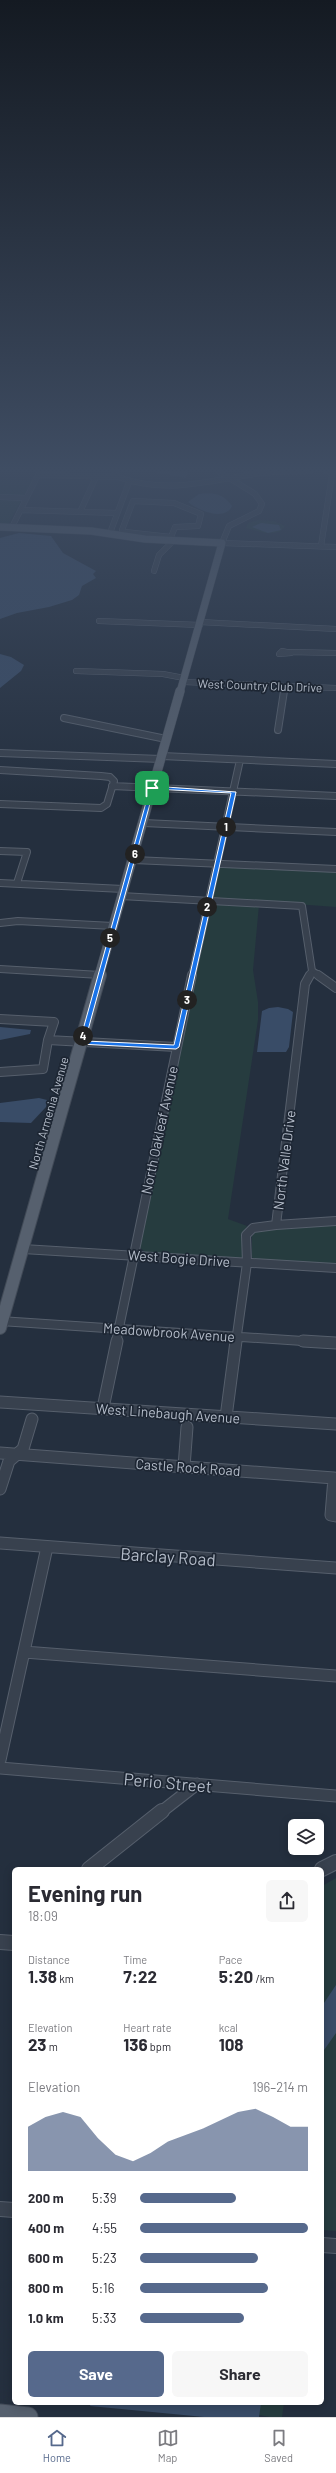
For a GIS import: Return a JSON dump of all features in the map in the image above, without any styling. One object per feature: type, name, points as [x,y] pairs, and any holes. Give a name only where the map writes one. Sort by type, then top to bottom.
[{"type":"main road","name":"North Armenia Avenue","points":[[1,1323],[122,892],[134,860],[152,788],[211,584]]},
{"type":"main road","points":[[0,2414],[28,2417]]},
{"type":"street","points":[[99,621],[336,629]]},
{"type":"street","points":[[290,652],[336,653]]},
{"type":"street","name":"West Country Club Drive","points":[[76,671],[163,674],[184,680],[336,688]]},
{"type":"street","points":[[278,730],[285,686]]},
{"type":"street","points":[[64,718],[166,739]]},
{"type":"street","points":[[0,753],[336,764]]},
{"type":"street","name":"North Oakleaf Avenue","points":[[103,1408],[176,1047],[240,760]]},
{"type":"street","points":[[0,770],[101,776],[114,781],[107,804],[95,809],[0,804]]},
{"type":"street","points":[[112,786],[336,796]]},
{"type":"street","points":[[144,823],[336,832]]},
{"type":"street","points":[[0,851],[27,852],[16,883]]},
{"type":"street","points":[[134,860],[336,869]]},
{"type":"street","points":[[0,883],[122,892],[208,901],[302,906],[312,971],[336,988]]},
{"type":"street","points":[[0,917],[18,921],[113,926]]},
{"type":"street","points":[[0,923],[18,921]]},
{"type":"street","points":[[0,969],[100,973]]},
{"type":"street","name":"North Valle Drive","points":[[226,1417],[247,1263],[246,1235],[253,1228],[276,1225],[305,984],[312,971]]},
{"type":"street","points":[[0,1020],[54,1022],[48,1040],[43,1068],[0,1072]]},
{"type":"street","points":[[48,1040],[176,1047]]},
{"type":"street","points":[[276,1225],[336,1221]]},
{"type":"street","name":"West Bogie Drive","points":[[22,1249],[336,1268]]},
{"type":"street","name":"Meadowbrook Avenue","points":[[1,1323],[336,1343]]},
{"type":"street","name":"West Linebaugh Avenue","points":[[0,1402],[336,1424]]},
{"type":"street","points":[[0,1489],[7,1461],[13,1454],[23,1449],[32,1419]]},
{"type":"street","points":[[184,1467],[187,1427]]},
{"type":"street","name":"Castle Rock Road","points":[[0,1453],[334,1478],[331,1515],[336,1516]]},
{"type":"street","name":"Barclay Road","points":[[0,1543],[336,1568]]},
{"type":"street","points":[[0,1760],[47,1547]]},
{"type":"street","points":[[24,1652],[336,1676]]},
{"type":"street","name":"Perio Street","points":[[0,1768],[336,1796]]},
{"type":"street","points":[[93,1867],[197,1784]]},
{"type":"street","points":[[324,1868],[336,1862]]},
{"type":"street","points":[[0,1942],[12,1943]]},
{"type":"street","points":[[0,2208],[12,2210]]},
{"type":"street","points":[[324,2245],[336,2246]]},
{"type":"green space","points":[[220,867],[336,871],[336,907],[214,898],[212,895]]},
{"type":"green space","points":[[214,904],[259,905],[253,970],[258,1002],[258,1020],[228,1219],[247,1226],[244,1231],[244,1256],[241,1258],[150,1255],[140,1248],[209,907]]},
{"type":"green space","points":[[336,1223],[336,1266],[256,1261],[252,1257],[252,1236],[257,1230]]},
{"type":"green space","points":[[336,1878],[336,2231],[324,2230],[324,1885]]},
{"type":"green space","points":[[202,2405],[284,2405],[282,2417],[270,2417]]},
{"type":"water","points":[[0,584],[86,584],[82,586],[79,595],[72,600],[49,607],[17,613],[0,619]]},
{"type":"water","points":[[0,654],[11,657],[24,665],[21,671],[0,688]]},
{"type":"water","points":[[278,1007],[288,1009],[293,1012],[289,1047],[286,1052],[257,1052],[262,1011],[269,1008]]},
{"type":"water","points":[[0,1027],[31,1030],[30,1034],[0,1040]]},
{"type":"water","points":[[39,1098],[47,1100],[46,1107],[31,1123],[0,1122],[0,1103]]},
{"type":"water","points":[[336,1985],[336,2033],[324,2050],[324,2003]]},
{"type":"water","points":[[261,2405],[259,2417],[204,2417],[90,2406]]},
{"type":"route","points":[[152,788],[234,792],[176,1047],[81,1042],[123,889],[134,860],[152,788]]}]
